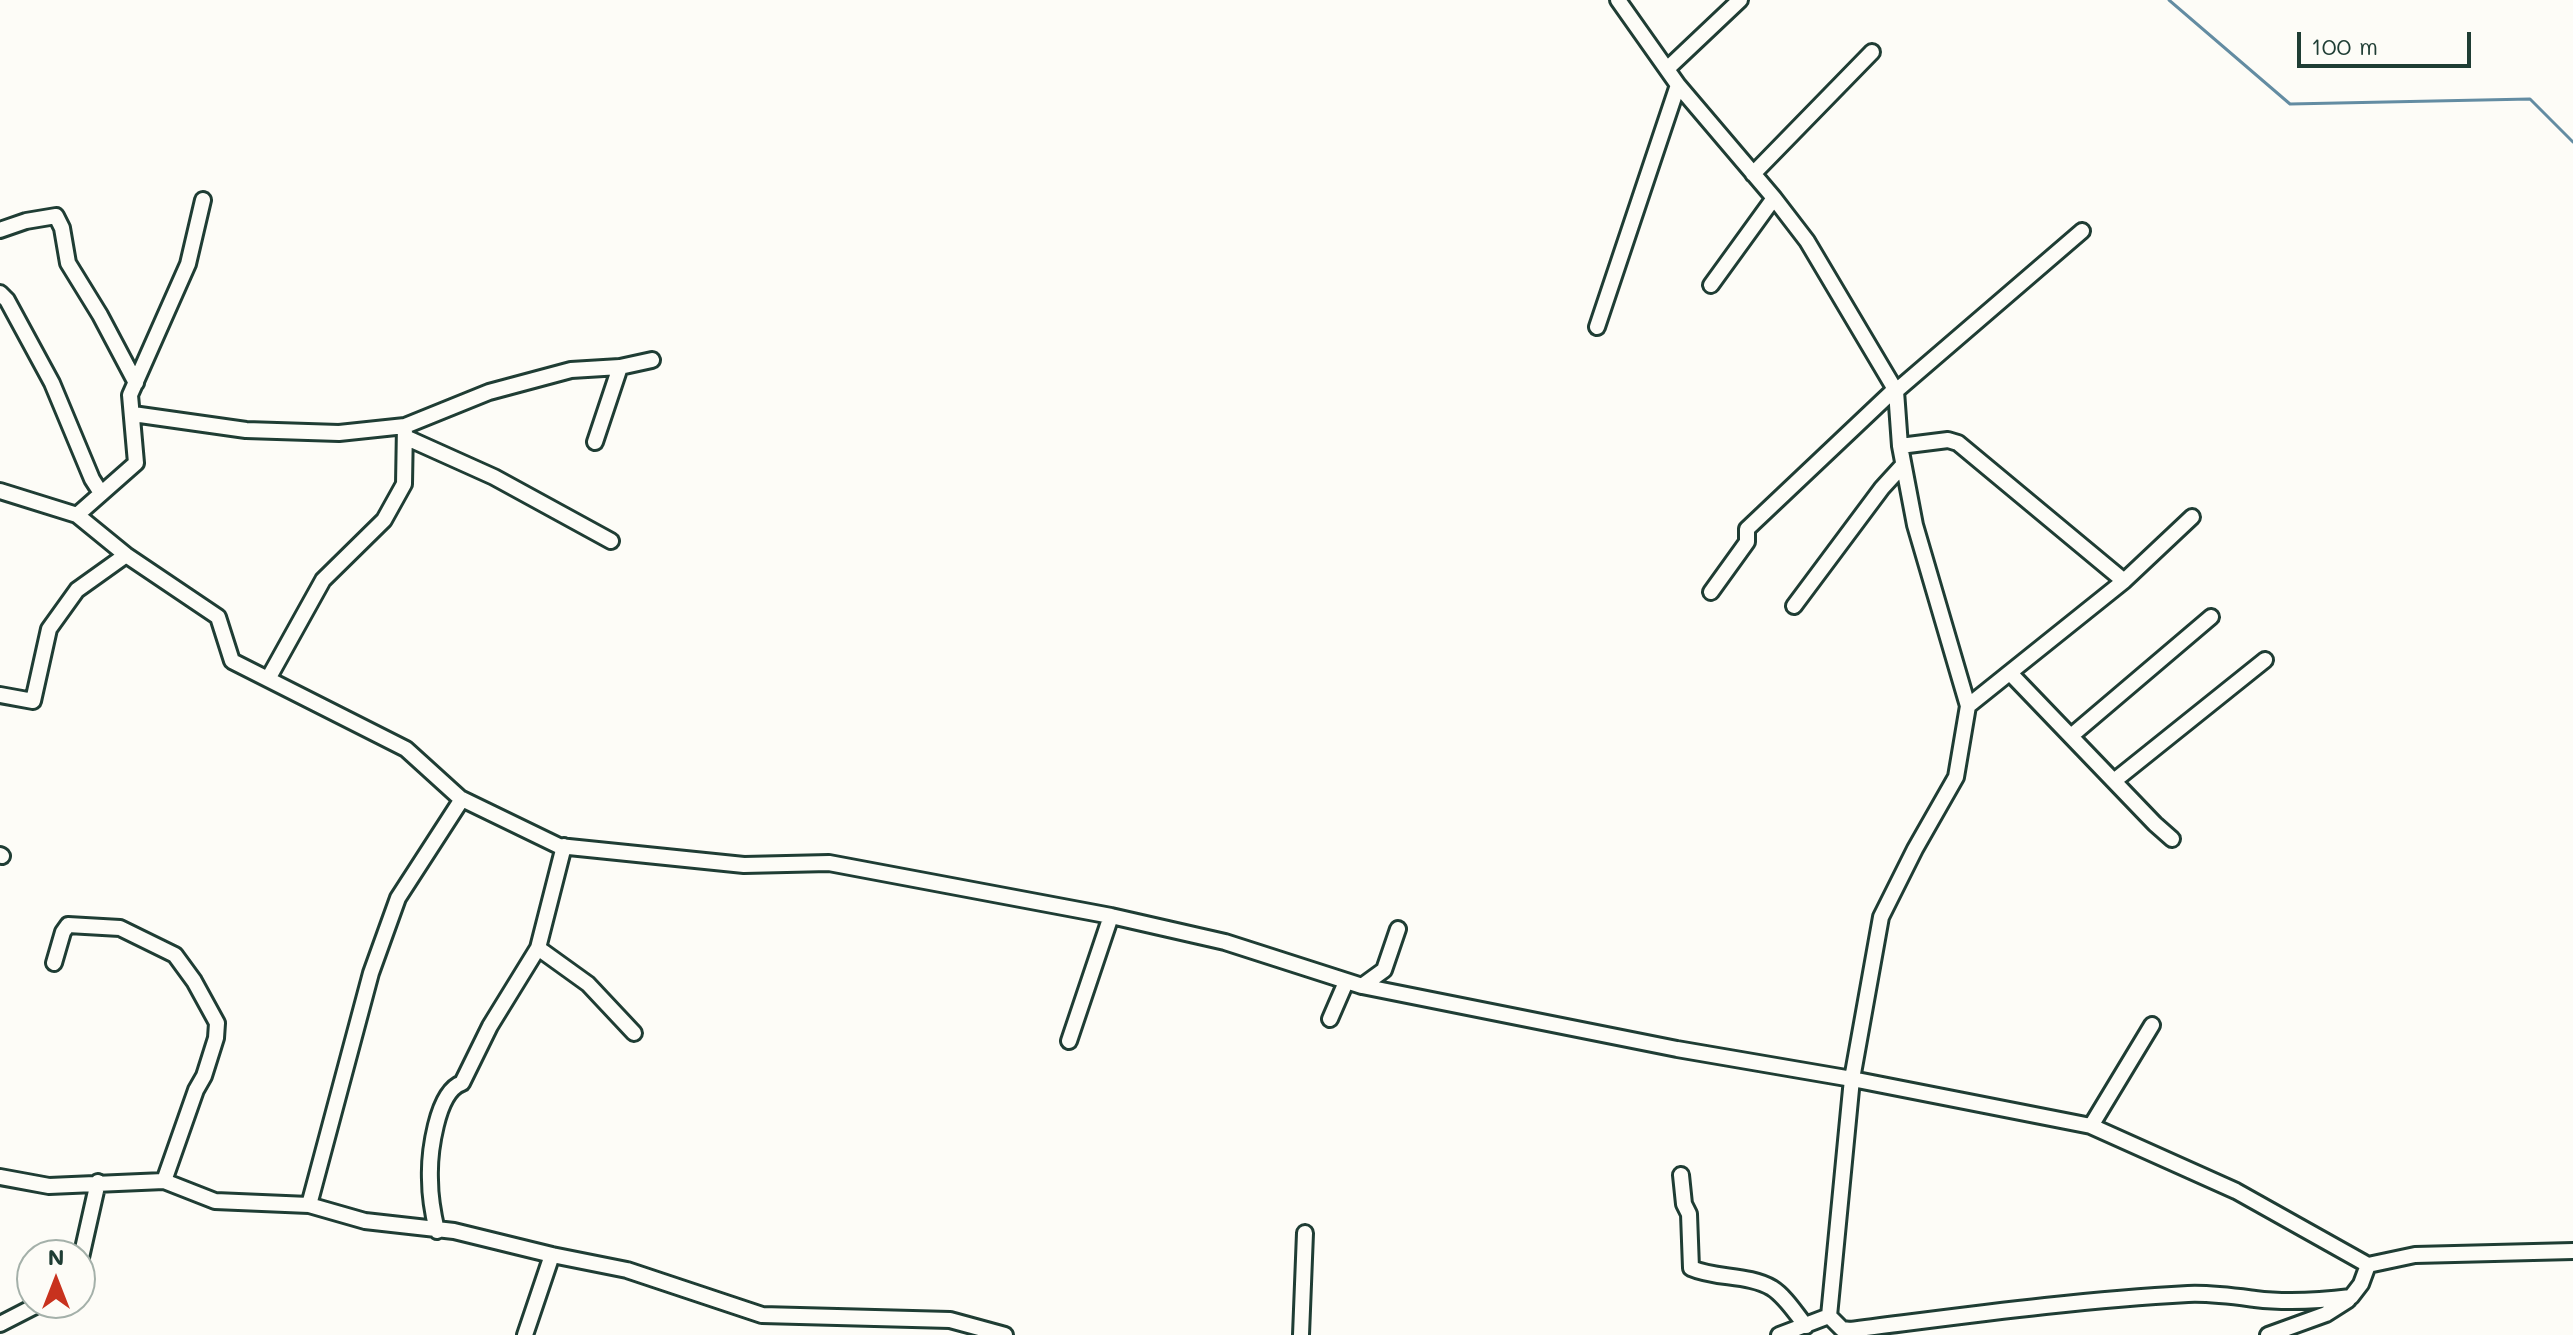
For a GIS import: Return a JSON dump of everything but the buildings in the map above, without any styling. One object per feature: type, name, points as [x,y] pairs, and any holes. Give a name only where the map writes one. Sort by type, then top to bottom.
[{"type":"street","points":[[1667,69],[1740,0]]},
{"type":"street","points":[[1621,1],[1678,85],[1807,241],[1895,390],[1900,446],[1915,525],[1968,706],[1956,777],[1881,917],[1852,1079],[1829,1316]]},
{"type":"street","points":[[1753,174],[1872,52]]},
{"type":"street","points":[[1597,327],[1678,85]]},
{"type":"street","points":[[1711,285],[1774,198]]},
{"type":"street","points":[[77,515],[136,463],[130,395],[188,264],[203,200]]},
{"type":"street","points":[[0,230],[26,221],[56,216],[62,228],[68,263],[136,383]]},
{"type":"street","points":[[1711,592],[1747,542],[1747,529],[1895,390],[2082,231]]},
{"type":"street","points":[[0,293],[7,300],[52,383],[92,479],[101,493]]},
{"type":"street","points":[[133,414],[246,430],[405,432],[489,392],[571,370],[620,367],[652,360]]},
{"type":"street","points":[[595,442],[620,367]]},
{"type":"street","points":[[405,432],[611,541]]},
{"type":"street","points":[[268,679],[323,580],[384,520],[404,484],[405,432]]},
{"type":"street","points":[[1900,446],[1948,440],[1958,443],[2124,581]]},
{"type":"street","points":[[1794,606],[1882,488],[1903,465]]},
{"type":"street","points":[[0,491],[77,515],[126,555],[218,617],[232,661],[406,749],[462,799],[564,846],[744,865],[829,863],[1111,916],[1225,942],[1362,986],[1677,1049],[1852,1079],[2091,1126],[2236,1191],[2368,1265],[2415,1255],[2573,1251]]},
{"type":"street","points":[[1968,706],[2124,581],[2192,517]]},
{"type":"street","points":[[0,695],[33,701],[49,629],[77,590],[126,555]]},
{"type":"street","points":[[2071,736],[2211,617]]},
{"type":"street","points":[[2114,781],[2265,660]]},
{"type":"street","points":[[2010,673],[2172,839]]},
{"type":"street","points":[[309,1205],[371,973],[398,898],[462,799]]},
{"type":"street","points":[[437,1231],[429,1177],[440,1111],[446,1095],[455,1085],[462,1083],[490,1026],[538,948],[564,846]]},
{"type":"street","points":[[1069,1041],[1111,916]]},
{"type":"street","points":[[54,963],[68,925],[120,928],[175,955],[194,981],[217,1023],[216,1038],[204,1076],[196,1090],[164,1181]]},
{"type":"street","points":[[1362,986],[1384,970],[1398,929]]},
{"type":"street","points":[[538,948],[588,984],[634,1033]]},
{"type":"street","points":[[1330,1019],[1346,982]]},
{"type":"street","points":[[2091,1126],[2152,1025]]},
{"type":"street","points":[[1681,1175],[1684,1204],[1689,1214],[1691,1268],[1759,1282],[1771,1288],[1782,1296],[1806,1326]]},
{"type":"street","points":[[0,1177],[49,1186],[164,1181],[215,1201],[309,1205],[365,1221],[454,1231],[627,1270],[762,1315],[950,1320],[1005,1335]]},
{"type":"street","points":[[85,1239],[98,1182]]},
{"type":"street","points":[[1301,1335],[1305,1233]]},
{"type":"street","points":[[525,1335],[552,1255]]},
{"type":"street","points":[[2268,1335],[2326,1314],[2351,1297],[2361,1284],[2368,1265]]},
{"type":"street","points":[[1829,1316],[1842,1329],[1850,1330],[2041,1306],[2185,1294],[2219,1293],[2255,1299],[2318,1302],[2351,1297]]},
{"type":"street","points":[[1779,1335],[1829,1316]]},
{"type":"waterway","points":[[2169,0],[2290,104],[2530,99],[2573,142]]}]
